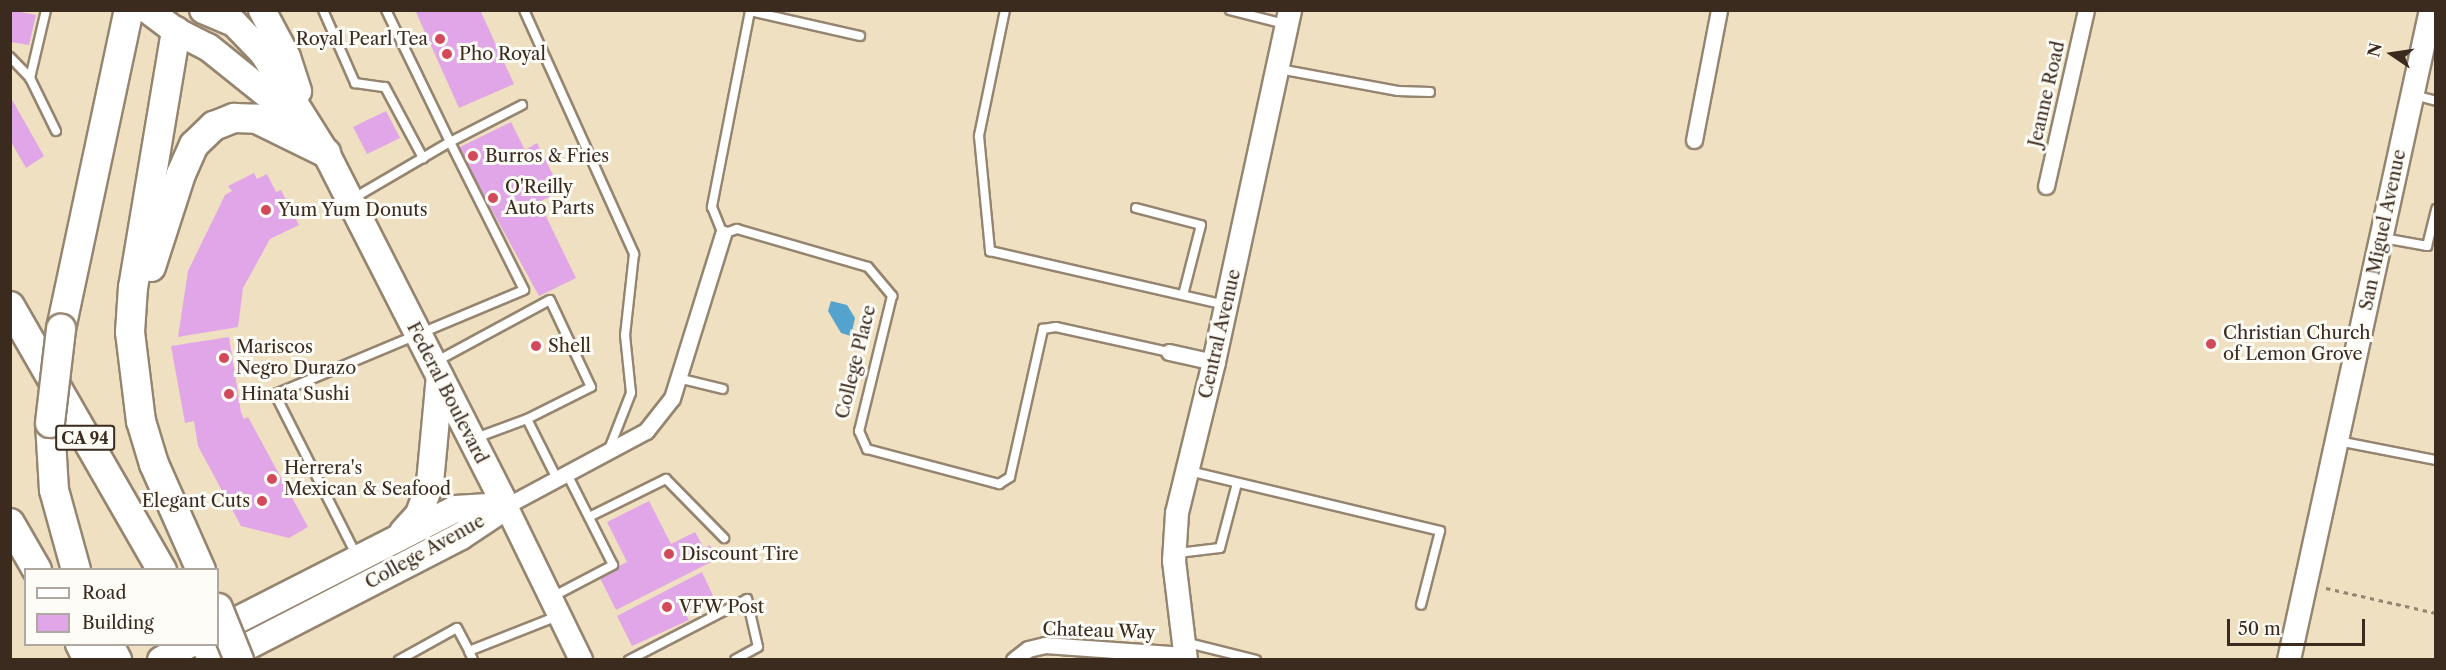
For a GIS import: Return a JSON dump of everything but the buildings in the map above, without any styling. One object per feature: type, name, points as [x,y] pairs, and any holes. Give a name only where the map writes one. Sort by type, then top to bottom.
[{"type":"highway","points":[[75,568],[53,485],[50,423],[61,329],[129,10]]},
{"type":"highway","points":[[177,21],[133,286],[130,332],[141,421],[154,464],[200,568]]},
{"type":"highway","points":[[130,332],[181,174],[194,146],[214,126],[234,118],[256,119],[326,153]]},
{"type":"highway","name":"CA 94","points":[[10,306],[161,568]]},
{"type":"highway","points":[[10,523],[36,568]]},
{"type":"highway","points":[[219,610],[239,660]]},
{"type":"highway","points":[[206,646],[213,660]]},
{"type":"highway","points":[[90,649],[117,660]]},
{"type":"main road","name":"Federal Boulevard","points":[[148,10],[177,21],[310,128]]},
{"type":"main road","name":"Federal Boulevard","points":[[203,10],[234,23],[263,53],[326,153],[506,506]]},
{"type":"main road","points":[[262,10],[287,57],[310,128]]},
{"type":"main road","points":[[401,534],[419,514],[430,483],[436,370]]},
{"type":"main road","name":"College Avenue","points":[[219,629],[401,534],[455,509],[506,506]]},
{"type":"main road","name":"College Avenue","points":[[221,660],[461,536],[506,506]]},
{"type":"main road","points":[[161,660],[188,646]]},
{"type":"street","points":[[1694,140],[1719,10]]},
{"type":"street","name":"Jeanne Road","points":[[2046,186],[2086,10]]},
{"type":"street","name":"San Miguel Avenue","points":[[2289,660],[2431,10]]},
{"type":"street","name":"Central Avenue","points":[[1185,652],[1174,553],[1176,513],[1227,305],[1288,18]]},
{"type":"street","points":[[506,506],[646,431],[672,398],[723,234]]},
{"type":"street","name":"College Place","points":[[1169,352],[1214,362]]},
{"type":"street","name":"Federal Boulevard","points":[[506,506],[582,660]]},
{"type":"street","name":"Chateau Way","points":[[1014,660],[1028,649],[1045,645],[1185,652]]},
{"type":"lane","points":[[30,78],[46,10]]},
{"type":"lane","points":[[323,10],[355,83],[385,87],[423,158]]},
{"type":"lane","points":[[357,557],[275,394],[418,337],[524,290],[386,10]]},
{"type":"lane","points":[[524,10],[634,254],[625,335],[631,393],[609,451]]},
{"type":"lane","points":[[1005,10],[979,136],[990,251],[1227,305]]},
{"type":"lane","points":[[1230,10],[1288,18]]},
{"type":"lane","points":[[723,234],[712,207],[750,11],[860,36]]},
{"type":"lane","points":[[10,57],[30,78],[56,131]]},
{"type":"lane","points":[[1277,69],[1398,91],[1430,92]]},
{"type":"lane","points":[[2413,94],[2436,101]]},
{"type":"lane","points":[[350,200],[450,142],[522,105]]},
{"type":"lane","points":[[1136,208],[1201,225],[1183,295]]},
{"type":"lane","points":[[2381,238],[2427,246],[2436,209]]},
{"type":"lane","name":"College Place","points":[[723,234],[737,229],[868,267],[892,296],[859,431],[867,449],[999,484],[1010,477],[1043,329],[1056,327],[1169,352]]},
{"type":"lane","points":[[436,370],[550,300],[591,387],[527,419],[472,439]]},
{"type":"lane","points":[[678,378],[723,389]]},
{"type":"lane","points":[[469,651],[555,606],[614,565],[589,517],[527,419]]},
{"type":"lane","points":[[2337,441],[2436,460]]},
{"type":"lane","points":[[1187,471],[1440,531],[1421,605]]},
{"type":"lane","points":[[589,517],[666,479],[724,538]]},
{"type":"lane","points":[[1174,553],[1220,548],[1237,483]]},
{"type":"lane","points":[[629,660],[747,599],[758,647],[735,660]]},
{"type":"lane","points":[[399,660],[457,628],[472,660]]},
{"type":"lane","points":[[1185,652],[1256,660]]},
{"type":"path","points":[[2306,583],[2436,613]]},
{"type":"water","points":[[831,301],[847,305],[855,318],[851,336],[841,333],[828,311]]},
{"type":"place","name":"Royal Pearl Tea","points":[[440,39]]},
{"type":"place","name":"Pho Royal","points":[[447,54]]},
{"type":"place","name":"Burros & Fries","points":[[473,156]]},
{"type":"place","name":"O'Reilly Auto Parts","points":[[493,198]]},
{"type":"place","name":"Yum Yum Donuts","points":[[266,210]]},
{"type":"place","name":"Christian Church of Lemon Grove","points":[[2211,344]]},
{"type":"place","name":"Shell","points":[[536,346]]},
{"type":"place","name":"Mariscos Negro Durazo","points":[[224,358]]},
{"type":"place","name":"Hinata Sushi","points":[[229,394]]},
{"type":"place","name":"Herrera's Mexican & Seafood","points":[[272,479]]},
{"type":"place","name":"Elegant Cuts","points":[[262,501]]},
{"type":"place","name":"Discount Tire","points":[[669,554]]},
{"type":"place","name":"VFW Post","points":[[667,607]]}]
